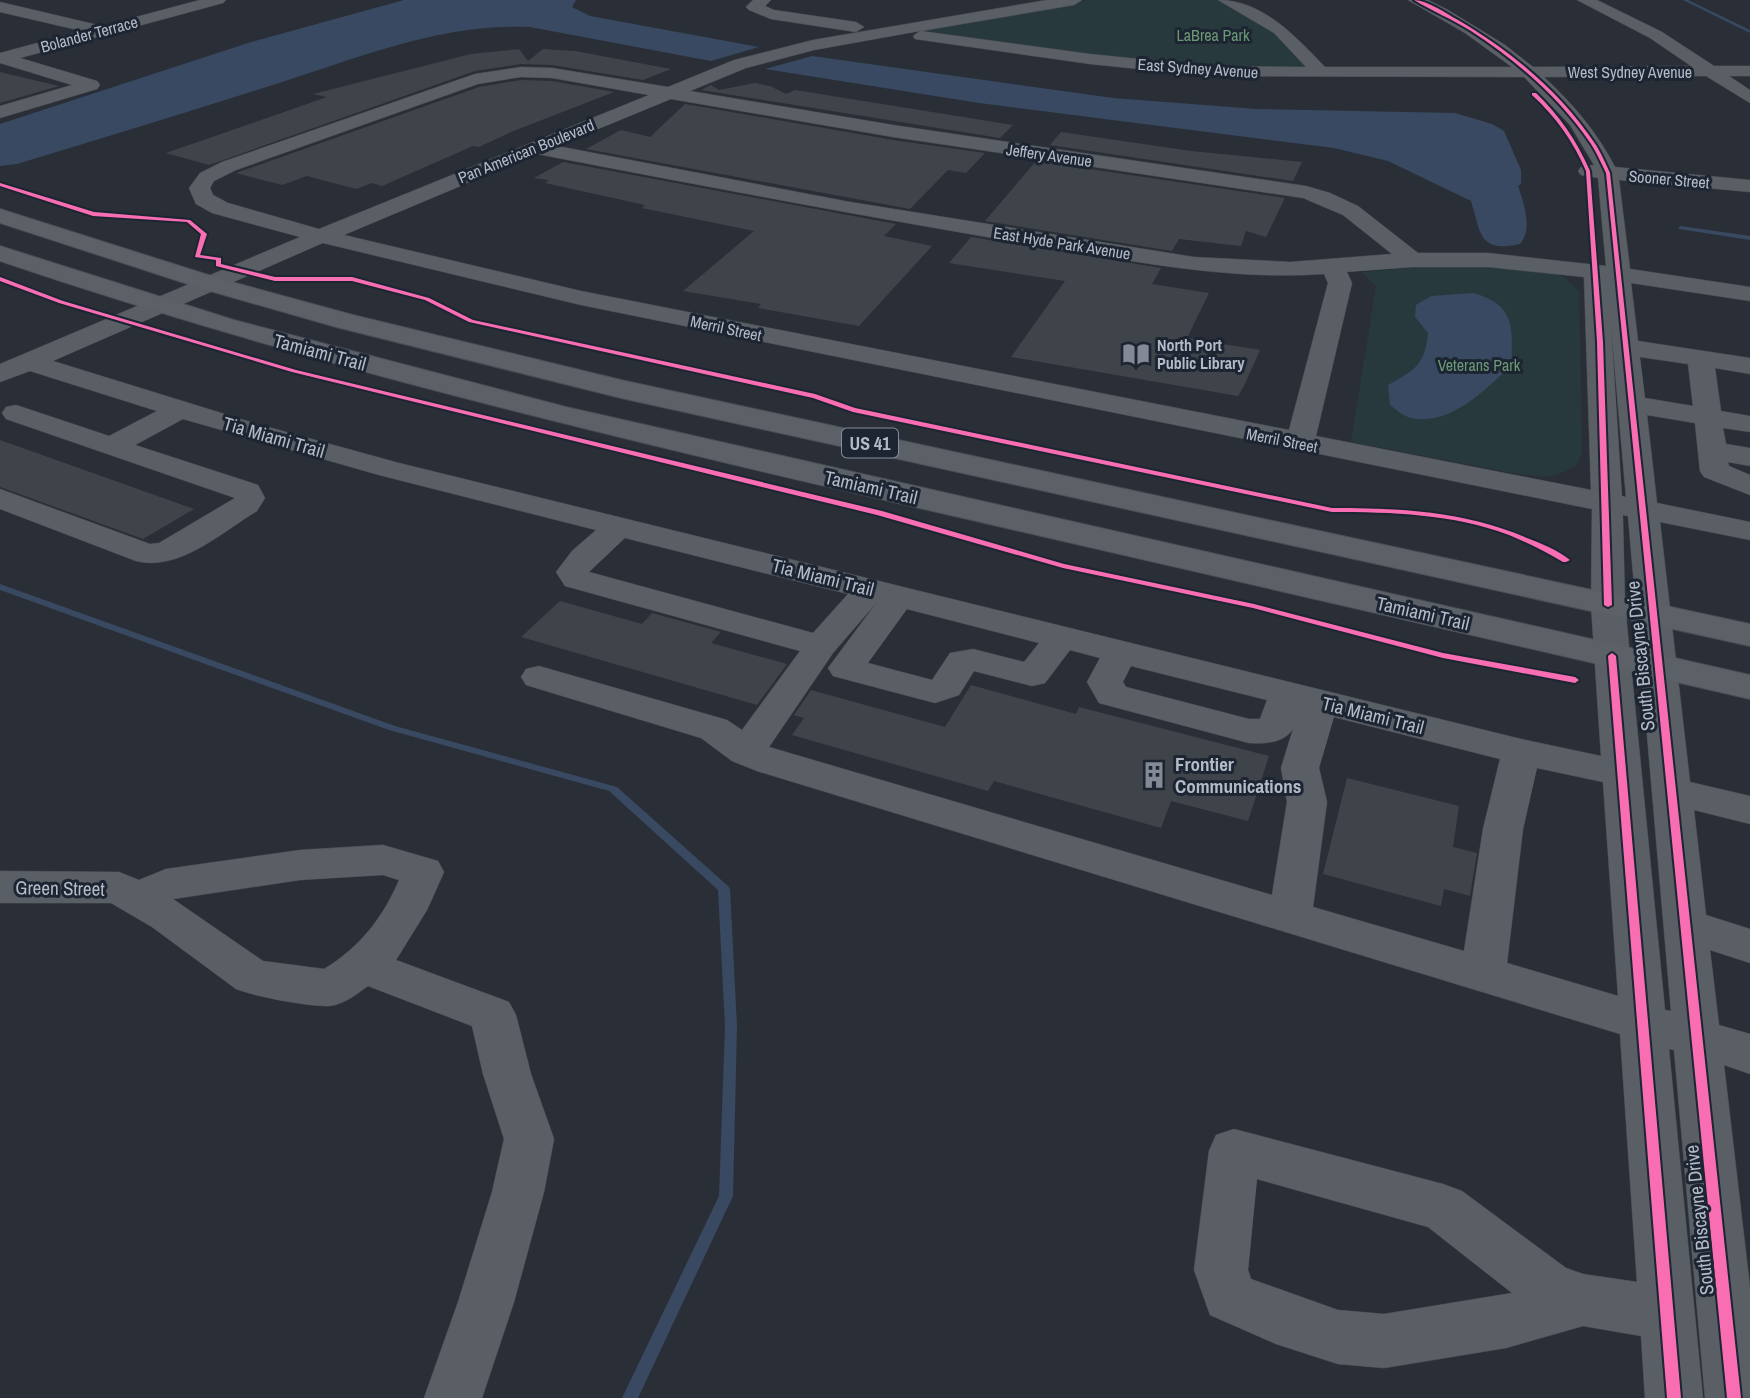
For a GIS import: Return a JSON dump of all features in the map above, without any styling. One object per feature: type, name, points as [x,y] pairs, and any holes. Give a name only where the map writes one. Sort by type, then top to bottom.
[{"type":"main road","name":"Tamiami Trail","points":[[0,216],[212,284],[345,321],[621,389],[1750,635]]},
{"type":"main road","name":"Tamiami Trail","points":[[0,253],[158,307],[429,382],[1750,687]]},
{"type":"street","name":"Bolander Terrace","points":[[0,62],[218,0]]},
{"type":"street","name":"East Sydney Avenue","points":[[763,0],[754,7],[776,15],[1148,66],[1207,71],[1321,73],[1518,72]]},
{"type":"street","name":"Pan American Boulevard","points":[[15,368],[321,236],[665,93],[772,54],[1074,0]]},
{"type":"street","points":[[1226,0],[1280,30],[1321,73]]},
{"type":"street","name":"South Biscayne Drive","points":[[1400,0],[1518,72]]},
{"type":"street","name":"South Biscayne Drive","points":[[1416,0],[1474,31],[1518,72],[1574,116],[1597,149],[1625,507],[1653,614],[1738,1379]]},
{"type":"street","points":[[1585,0],[1648,31],[1750,97]]},
{"type":"street","points":[[0,7],[102,31]]},
{"type":"street","points":[[0,62],[21,64],[91,85],[0,112]]},
{"type":"street","name":"West Sydney Avenue","points":[[1518,72],[1750,71]]},
{"type":"street","name":"Merril Street","points":[[665,93],[552,73],[521,72],[483,77],[229,166],[207,177],[198,188],[204,199],[220,208],[321,236],[686,320],[1750,531]]},
{"type":"street","name":"Jeffery Avenue","points":[[665,93],[893,131],[1306,192],[1357,213],[1412,260]]},
{"type":"street","name":"East Hyde Park Avenue","points":[[535,148],[838,206],[1169,261],[1250,269],[1333,268],[1412,260],[1501,261],[1607,273],[1750,295]]},
{"type":"street","name":"Sooner Street","points":[[1598,172],[1750,186]]},
{"type":"street","points":[[1300,443],[1340,283],[1333,268]]},
{"type":"street","name":"South Biscayne Drive","points":[[1607,273],[1627,347],[1632,404],[1625,507],[1608,605],[1671,1352]]},
{"type":"street","points":[[1627,347],[1750,366]]},
{"type":"street","points":[[1700,358],[1710,417],[1715,471],[1750,486]]},
{"type":"street","name":"Tia Miami Trail","points":[[15,368],[179,410],[389,469],[1121,652],[1105,682],[1112,695],[1236,728],[1264,732],[1276,726],[1304,698],[1521,752],[1622,773]]},
{"type":"street","points":[[1632,404],[1750,424]]},
{"type":"street","points":[[111,446],[179,410]]},
{"type":"street","points":[[0,498],[147,554],[168,551],[250,498],[247,491],[16,413]]},
{"type":"street","points":[[1713,450],[1750,457]]},
{"type":"street","points":[[620,526],[583,558],[572,572],[577,579],[826,643]]},
{"type":"street","points":[[885,593],[846,668],[935,692],[946,687],[963,661],[973,660],[1032,675],[1062,637]]},
{"type":"street","points":[[746,752],[826,643],[885,593]]},
{"type":"street","points":[[539,677],[714,729],[746,752],[1750,1054]]},
{"type":"street","points":[[1290,916],[1307,802],[1300,768],[1304,698]]},
{"type":"street","points":[[1483,972],[1503,829],[1521,752]]},
{"type":"street","points":[[1672,792],[1750,810]]},
{"type":"street","points":[[383,860],[423,872],[414,896],[394,928],[363,966],[330,988],[252,977],[167,916],[129,894],[166,884],[300,865],[383,860]]},
{"type":"street","name":"Green Street","points":[[0,887],[129,894]]},
{"type":"street","points":[[1687,925],[1750,946]]},
{"type":"street","points":[[363,966],[493,1015],[507,1074],[529,1139],[486,1302],[453,1398]]},
{"type":"street","points":[[1583,1300],[1506,1321],[1384,1341],[1338,1338],[1276,1317],[1230,1297],[1221,1270],[1234,1151],[1443,1208],[1549,1288],[1583,1300],[1671,1352],[1738,1379]]},
{"type":"green space","name":"LaBrea Park","points":[[1089,0],[1219,0],[1256,18],[1279,35],[1307,68],[1180,66],[921,31]]},
{"type":"green space","name":"Veterans Park","points":[[1450,264],[1541,270],[1564,277],[1579,291],[1582,453],[1576,465],[1565,472],[1547,477],[1519,474],[1351,442],[1376,286],[1362,272]]},
{"type":"water","points":[[404,0],[576,0],[572,7],[590,16],[759,47],[711,61],[530,27],[466,30],[373,52],[84,144],[17,164],[0,166],[0,124],[248,43]]},
{"type":"water","points":[[812,56],[1113,98],[1257,109],[1455,113],[1492,124],[1504,131],[1521,170],[1521,184],[1518,186],[1526,216],[1526,231],[1520,244],[1496,246],[1489,243],[1480,231],[1471,201],[1388,161],[1334,148],[979,103],[765,69]]},
{"type":"water","points":[[1473,293],[1497,304],[1509,319],[1512,365],[1478,395],[1452,412],[1423,419],[1403,415],[1390,405],[1388,385],[1412,370],[1424,353],[1428,333],[1415,317],[1416,305],[1431,296]]},
{"type":"building","points":[[519,49],[528,61],[543,49],[575,51],[671,69],[643,80],[552,65],[521,64],[475,71],[209,165],[166,153],[327,97],[313,94],[471,54]]},
{"type":"building","points":[[0,72],[59,86],[0,103]]},
{"type":"building","points":[[521,80],[552,81],[614,92],[479,147],[473,146],[382,186],[372,183],[356,189],[307,176],[282,185],[236,173],[479,87]]},
{"type":"building","points":[[755,83],[770,86],[786,94],[795,90],[1013,125],[1000,138],[701,90],[711,85],[719,90]]},
{"type":"building","points":[[685,104],[985,153],[966,173],[948,170],[910,209],[586,149],[621,130],[650,137]]},
{"type":"building","points":[[1061,132],[1191,151],[1302,162],[1293,181],[1050,145]]},
{"type":"building","points":[[1036,161],[1285,198],[1266,237],[1246,231],[1241,246],[1179,239],[1172,251],[985,221]]},
{"type":"building","points":[[563,162],[896,224],[884,236],[932,246],[859,326],[758,308],[761,304],[683,291],[754,231],[642,208],[645,205],[545,183],[549,180],[534,178]]},
{"type":"building","points":[[971,237],[1161,268],[1152,284],[1209,293],[1187,338],[1260,350],[1244,386],[1238,396],[1011,357],[1065,281],[949,263]]},
{"type":"building","points":[[0,440],[194,509],[143,539],[0,487]]},
{"type":"building","points":[[560,601],[642,624],[652,613],[721,632],[711,643],[787,664],[757,705],[521,637]]},
{"type":"building","points":[[971,685],[1076,714],[1079,707],[1269,756],[1248,821],[1171,801],[1161,828],[994,781],[988,791],[792,735],[804,718],[794,715],[811,690],[945,727]]},
{"type":"building","points":[[1347,778],[1459,806],[1453,847],[1477,853],[1470,896],[1444,889],[1441,906],[1323,874]]},
{"type":"waterway","points":[[1685,0],[1750,32]]},
{"type":"waterway","points":[[1681,228],[1750,238]]},
{"type":"waterway","points":[[0,587],[392,728],[613,789],[724,889],[731,1026],[726,1196],[630,1398]]},
{"type":"cycle path","points":[[1416,0],[1471,29],[1527,71],[1576,121],[1595,147],[1608,173],[1734,1398]]},
{"type":"cycle path","points":[[1534,94],[1566,130],[1588,171],[1600,342],[1608,605]]},
{"type":"cycle path","points":[[0,184],[93,214],[188,221],[204,234],[197,256],[219,259],[218,265],[275,279],[352,279],[427,299],[471,321],[815,396],[853,410],[1332,510],[1394,511],[1482,524],[1510,533],[1566,560]]},
{"type":"cycle path","points":[[0,279],[61,302],[294,371],[879,513],[1063,566],[1254,606],[1443,655],[1575,680]]},
{"type":"cycle path","points":[[1612,656],[1674,1398]]},
{"type":"place","name":"North Port Public Library","points":[[1136,354]]},
{"type":"place","name":"Frontier Communications","points":[[1154,775]]}]
